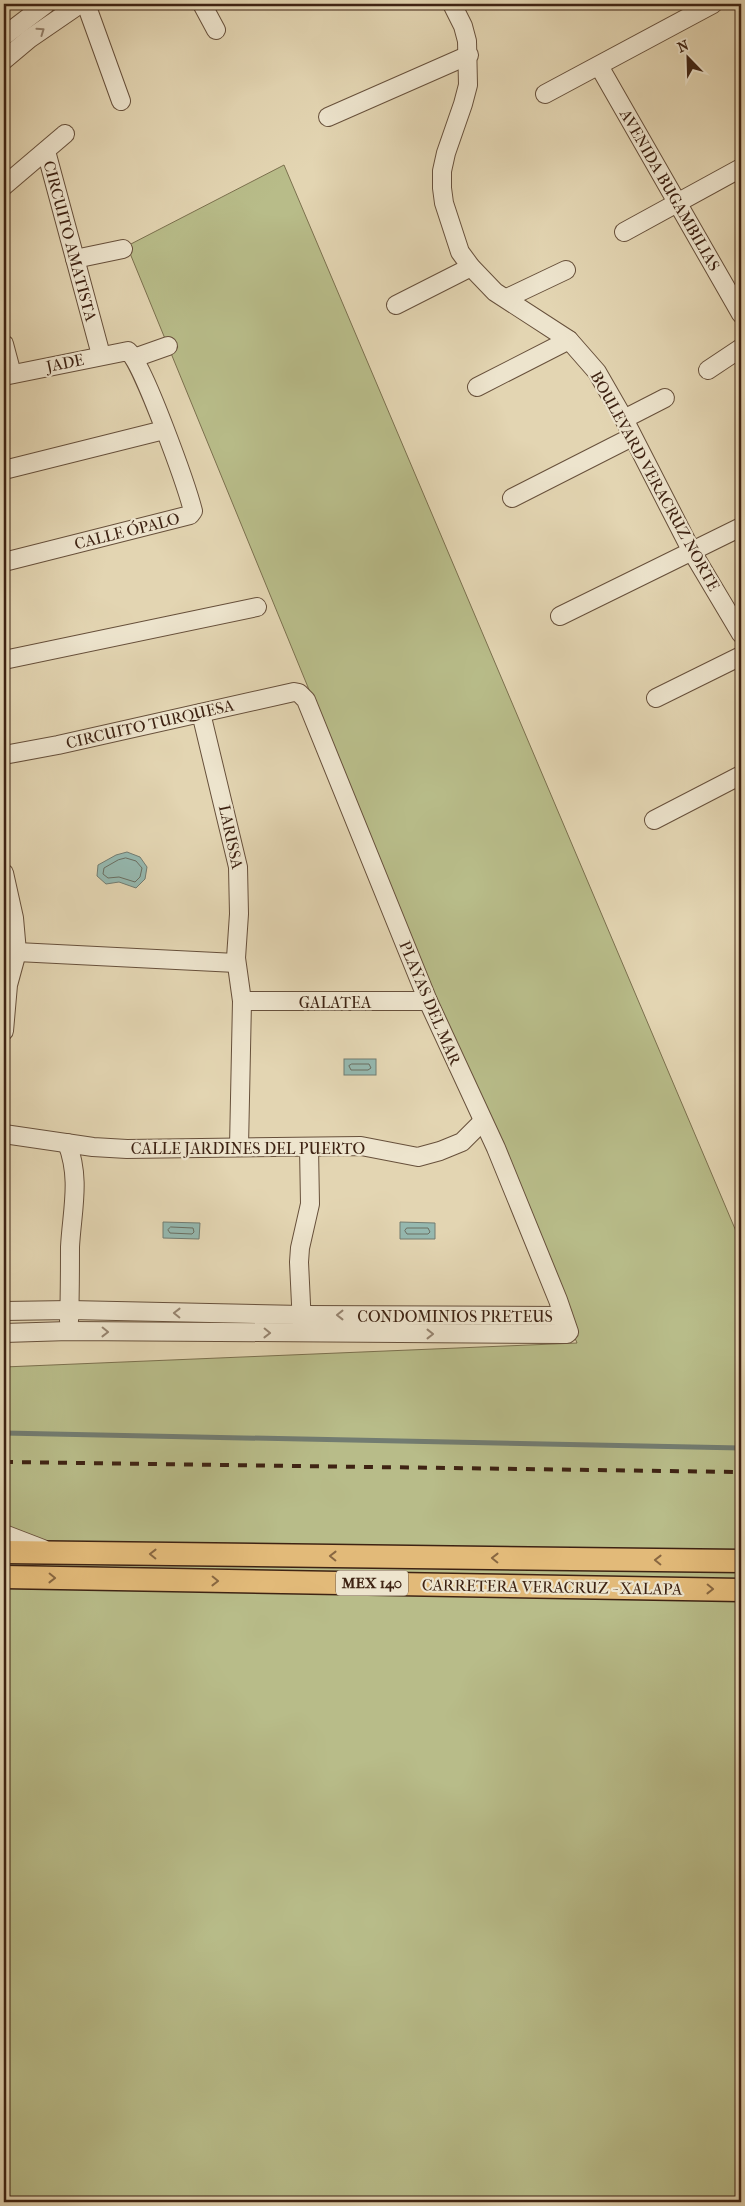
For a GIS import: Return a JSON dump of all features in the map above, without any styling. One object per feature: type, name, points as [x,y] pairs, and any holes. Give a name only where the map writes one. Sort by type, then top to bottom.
[{"type":"main road","name":"CARRETERA VERACRUZ - XALAPA","points":[[4,1552],[741,1561]]},
{"type":"main road","name":"CARRETERA VERACRUZ - XALAPA","points":[[4,1577],[741,1590]]},
{"type":"street","points":[[4,36],[46,4]]},
{"type":"street","points":[[4,60],[29,39],[80,4]]},
{"type":"street","points":[[86,4],[121,101]]},
{"type":"street","points":[[202,4],[216,30]]},
{"type":"street","name":"BOULEVARD VERACRUZ NORTE","points":[[452,4],[466,34],[469,55],[468,85],[446,154],[442,171],[442,188],[444,203],[460,252],[471,267],[495,292],[569,340],[597,372],[624,419],[691,550],[741,634]]},
{"type":"street","points":[[545,94],[713,4]]},
{"type":"street","points":[[328,117],[469,55]]},
{"type":"street","name":"AVENIDA BUGAMBILIAS","points":[[599,66],[741,314]]},
{"type":"street","points":[[46,151],[65,134]]},
{"type":"street","name":"CIRCUITO AMATISTA","points":[[4,186],[46,151],[101,355]]},
{"type":"street","points":[[624,232],[741,168]]},
{"type":"street","points":[[75,259],[123,250]]},
{"type":"street","points":[[396,305],[471,267]]},
{"type":"street","points":[[507,298],[566,270]]},
{"type":"street","points":[[477,387],[569,340]]},
{"type":"street","points":[[4,344],[8,375]]},
{"type":"street","name":"JADE","points":[[8,375],[101,355],[130,354],[168,346]]},
{"type":"street","points":[[708,370],[741,348]]},
{"type":"street","name":"CALLE ÓPALO","points":[[4,562],[192,514],[193,509],[164,430],[130,354]]},
{"type":"street","points":[[624,419],[665,398]]},
{"type":"street","points":[[4,470],[164,430]]},
{"type":"street","points":[[512,498],[632,437]]},
{"type":"street","points":[[560,616],[741,527]]},
{"type":"street","points":[[4,660],[257,607]]},
{"type":"street","points":[[656,698],[741,656]]},
{"type":"street","name":"CIRCUITO TURQUESA","points":[[4,755],[296,692]]},
{"type":"street","name":"PLAYAS DEL MAR","points":[[296,692],[306,700],[428,1002],[482,1122],[496,1148],[563,1316]]},
{"type":"street","name":"LARISSA","points":[[201,713],[238,867],[236,963],[242,1001],[238,1147]]},
{"type":"street","points":[[654,820],[741,775]]},
{"type":"street","points":[[4,873],[14,918],[17,952],[6,992],[4,1030]]},
{"type":"street","points":[[17,952],[236,963]]},
{"type":"street","name":"GALATEA","points":[[242,1001],[428,1002]]},
{"type":"street","name":"CALLE JARDINES DEL PUERTO","points":[[4,1133],[66,1143],[127,1149],[361,1146],[418,1157],[462,1142],[482,1122]]},
{"type":"street","points":[[66,1143],[74,1166],[76,1184],[70,1248],[69,1331]]},
{"type":"street","points":[[302,1333],[299,1262],[300,1248],[310,1204],[309,1147]]},
{"type":"street","name":"CONDOMINIOS PRETEUS","points":[[4,1311],[70,1310],[302,1315],[563,1316],[569,1332],[567,1334],[69,1331],[4,1333]]},
{"type":"street","points":[[4,1534],[55,1553]]},
{"type":"green space","points":[[284,165],[741,1243],[741,2202],[4,2202],[4,1367],[577,1343],[127,246]]},
{"type":"water","points":[[127,852],[140,857],[147,867],[145,879],[136,888],[119,882],[106,884],[97,876],[98,865],[116,855]]},
{"type":"water","points":[[344,1059],[376,1059],[376,1075],[344,1075]]},
{"type":"water","points":[[163,1222],[200,1223],[199,1239],[163,1238]]},
{"type":"water","points":[[400,1222],[435,1223],[435,1239],[400,1239]]},
{"type":"waterway","points":[[4,1433],[741,1448]]},
{"type":"railway","points":[[4,1462],[741,1472]]}]
